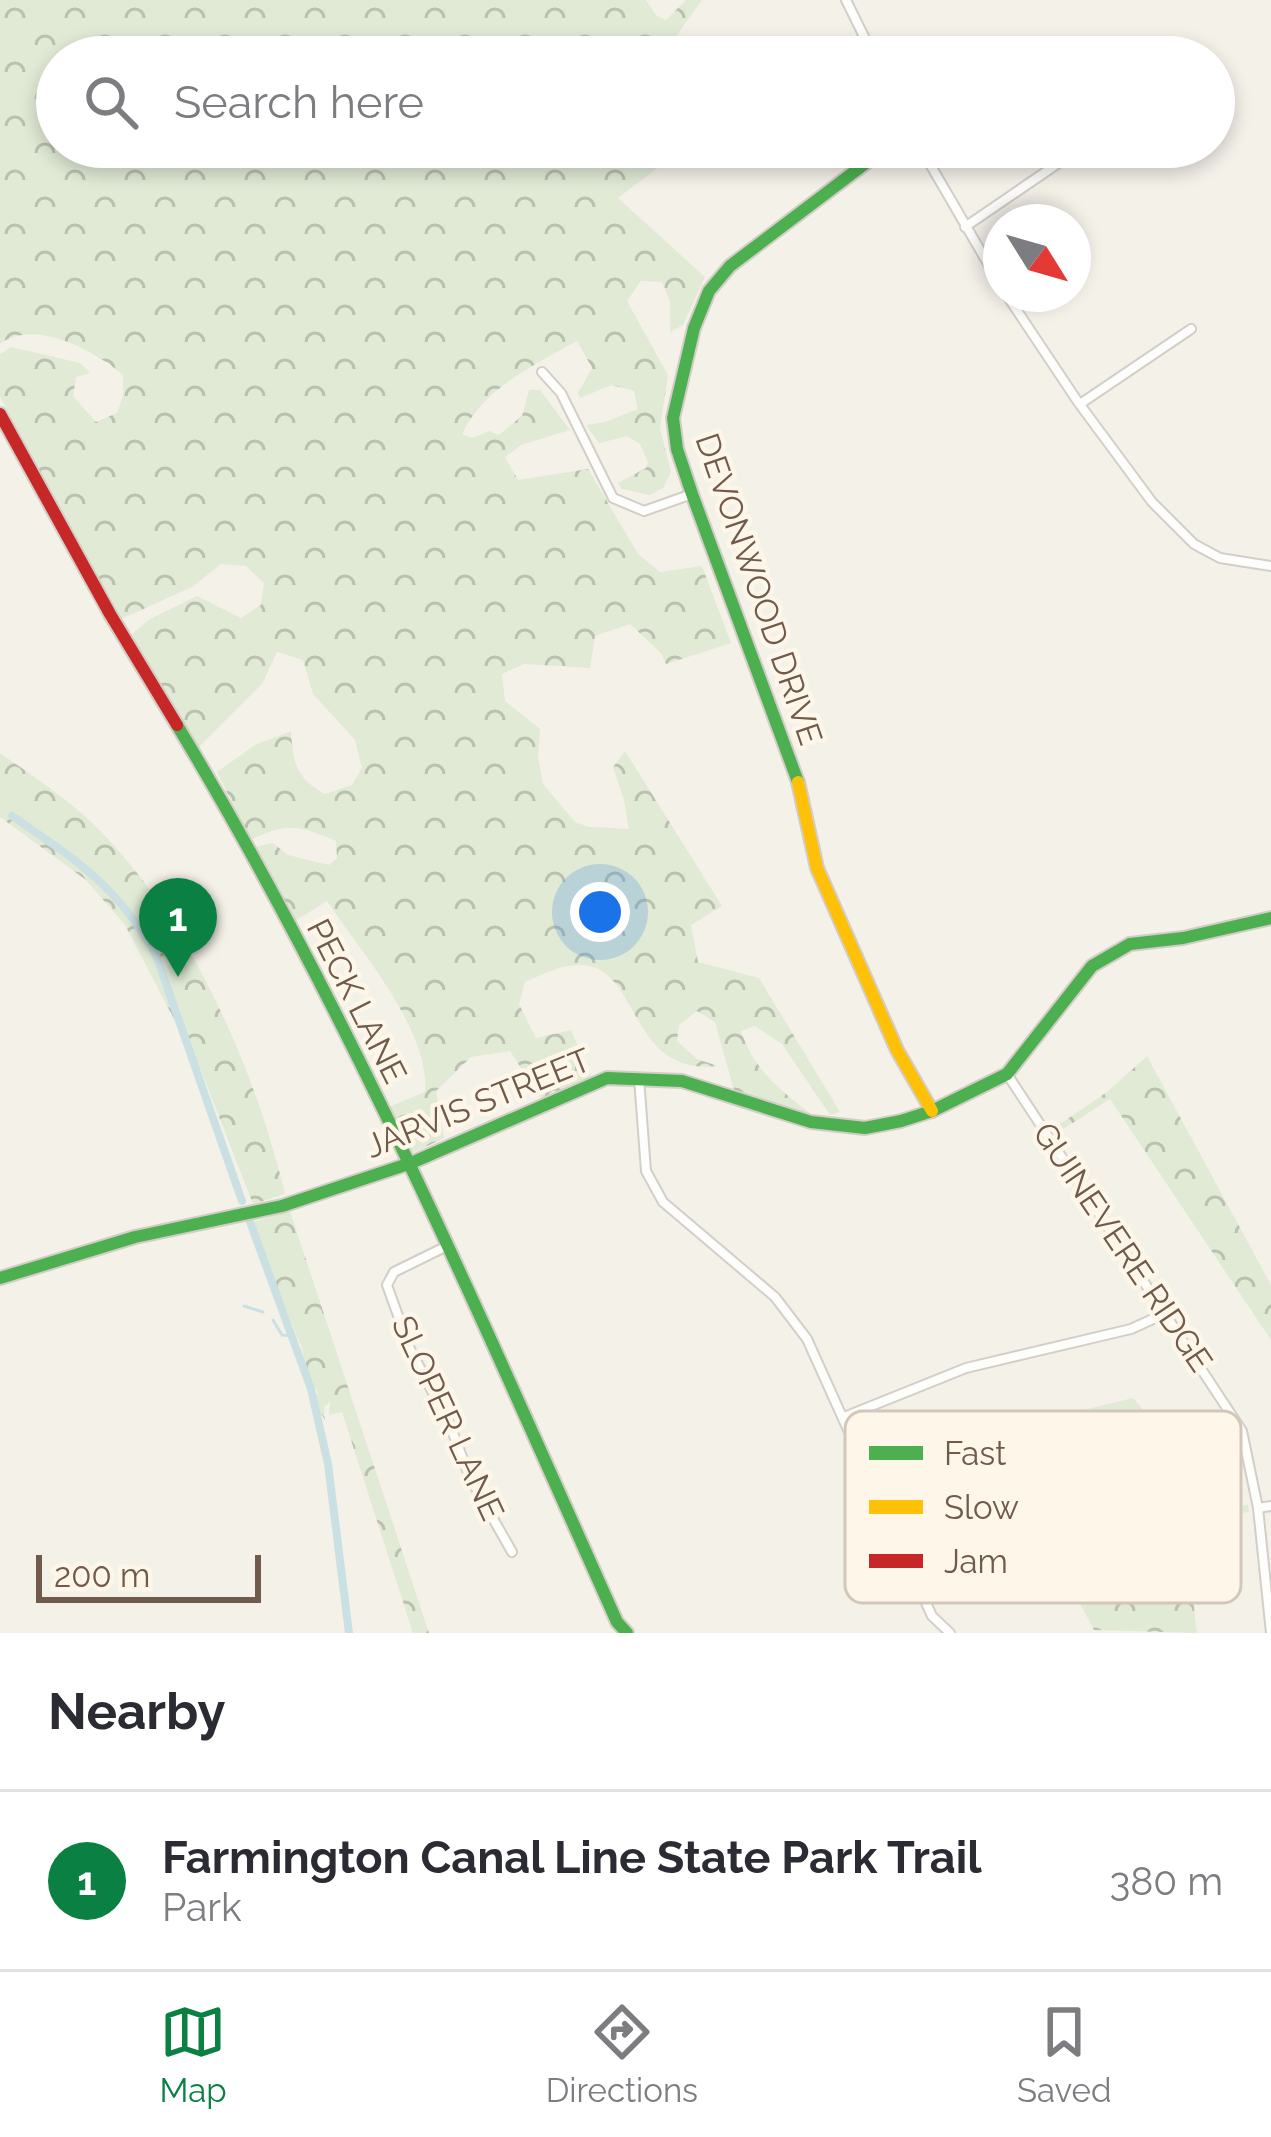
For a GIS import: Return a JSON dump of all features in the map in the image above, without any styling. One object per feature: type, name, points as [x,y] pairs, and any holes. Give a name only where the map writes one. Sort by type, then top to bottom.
[{"type":"street","points":[[846,0],[864,36]]},
{"type":"street","name":"DEVONWOOD DRIVE","points":[[859,168],[730,266],[709,291],[694,328],[673,418],[677,449],[692,494],[803,796],[817,868],[897,1050],[932,1111]]},
{"type":"street","points":[[932,168],[983,256]]},
{"type":"street","points":[[965,227],[1051,168]]},
{"type":"street","points":[[1018,312],[1152,502],[1194,544],[1220,558],[1271,566]]},
{"type":"street","points":[[1079,404],[1191,329]]},
{"type":"street","points":[[542,372],[561,393],[613,498],[644,511],[692,494]]},
{"type":"street","name":"PECK LANE","points":[[0,414],[110,614],[223,801],[411,1163],[617,1622],[626,1633]]},
{"type":"street","name":"JARVIS STREET","points":[[0,1278],[135,1237],[282,1206],[411,1163],[607,1078],[682,1081],[811,1121],[844,1126],[865,1128],[932,1111],[1007,1074],[1092,966],[1130,944],[1183,938],[1271,918]]},
{"type":"street","name":"GUINEVERE RIDGE","points":[[1007,1074],[1229,1411]]},
{"type":"street","points":[[638,1076],[646,1171],[663,1202],[775,1297],[807,1339],[845,1422]]},
{"type":"street","name":"SLOPER LANE","points":[[447,1246],[394,1272],[387,1286],[410,1349],[450,1425],[470,1478],[512,1552]]},
{"type":"street","points":[[860,1411],[966,1368],[1131,1329],[1166,1313]]},
{"type":"street","name":"GUINEVERE RIDGE","points":[[1241,1429],[1258,1508],[1271,1633]]},
{"type":"street","points":[[1258,1508],[1271,1506]]},
{"type":"street","points":[[926,1603],[950,1633]]},
{"type":"green space","points":[[0,0],[646,0],[666,20],[686,0],[702,0],[676,36],[36,36],[36,168],[657,168],[618,198],[705,277],[683,325],[670,332],[670,302],[662,282],[641,281],[627,301],[668,375],[660,428],[671,472],[663,488],[650,495],[622,489],[618,483],[646,468],[640,444],[627,436],[599,443],[586,425],[638,409],[634,391],[612,385],[580,398],[578,393],[592,368],[577,341],[497,390],[462,434],[472,438],[489,431],[499,435],[522,416],[529,390],[540,390],[570,430],[521,445],[505,457],[518,480],[588,469],[638,554],[660,572],[702,566],[731,643],[666,664],[661,653],[630,624],[595,636],[590,668],[524,664],[502,674],[505,701],[540,729],[543,784],[575,822],[629,829],[613,767],[625,751],[722,906],[691,925],[698,962],[759,978],[840,1112],[830,1115],[782,1044],[755,1026],[741,1031],[753,1057],[811,1114],[734,1090],[715,1022],[697,1011],[679,1025],[677,1041],[697,1059],[718,1066],[688,1065],[666,1054],[650,1038],[614,981],[598,969],[571,965],[525,982],[519,1004],[536,1038],[571,1030],[592,1079],[542,1100],[510,1051],[471,1057],[436,1091],[444,1138],[413,1153],[389,1107],[425,1092],[424,1068],[405,1018],[327,901],[295,921],[254,847],[273,843],[288,855],[329,865],[337,858],[336,841],[293,828],[250,840],[217,772],[255,745],[291,731],[298,769],[325,794],[352,785],[362,768],[355,740],[313,694],[303,660],[277,652],[262,684],[197,749],[132,634],[150,619],[197,596],[241,618],[261,605],[264,583],[246,566],[221,564],[192,587],[119,620],[0,397],[0,354],[11,347],[80,363],[90,373],[76,377],[73,396],[96,422],[117,413],[123,375],[63,340],[30,334],[0,344]]},
{"type":"green space","points":[[0,753],[89,820],[157,900],[186,945],[235,1043],[285,1194],[253,1204],[202,1073],[125,925],[86,880],[0,817]]},
{"type":"green space","points":[[1147,1056],[1271,1285],[1271,1340],[1110,1099],[1057,1133],[1054,1128],[1107,1092]]},
{"type":"green space","points":[[290,1211],[429,1633],[413,1633],[342,1412],[329,1415],[330,1402],[324,1407],[325,1420],[314,1402],[318,1392],[309,1379],[302,1348],[262,1261],[252,1222]]},
{"type":"green space","points":[[1133,1398],[1144,1411],[1080,1411]]},
{"type":"green space","points":[[1080,1603],[1194,1603],[1197,1633],[1094,1630]]},
{"type":"waterway","points":[[12,816],[110,892],[156,955],[242,1201]]},
{"type":"waterway","points":[[250,1222],[311,1389],[328,1464],[349,1633]]},
{"type":"waterway","points":[[244,1306],[263,1312]]},
{"type":"waterway","points":[[273,1320],[282,1335],[295,1336]]},
{"type":"traffic: fast","points":[[798,782],[692,494],[677,449],[673,418],[694,328],[709,291],[730,266],[859,168]]},
{"type":"traffic: fast","points":[[177,725],[240,833],[356,1054],[617,1622],[627,1633]]},
{"type":"traffic: fast","points":[[0,1278],[135,1237],[282,1206],[411,1163],[607,1078],[682,1081],[811,1122],[865,1128],[901,1121],[1007,1074],[1092,966],[1130,944],[1183,938],[1271,918]]},
{"type":"traffic: slow","points":[[798,782],[817,868],[897,1050],[932,1111]]},
{"type":"traffic: jam","points":[[0,414],[177,725]]},
{"type":"place","name":"Farmington Canal Line State Park Trail","points":[[178,977]]}]
